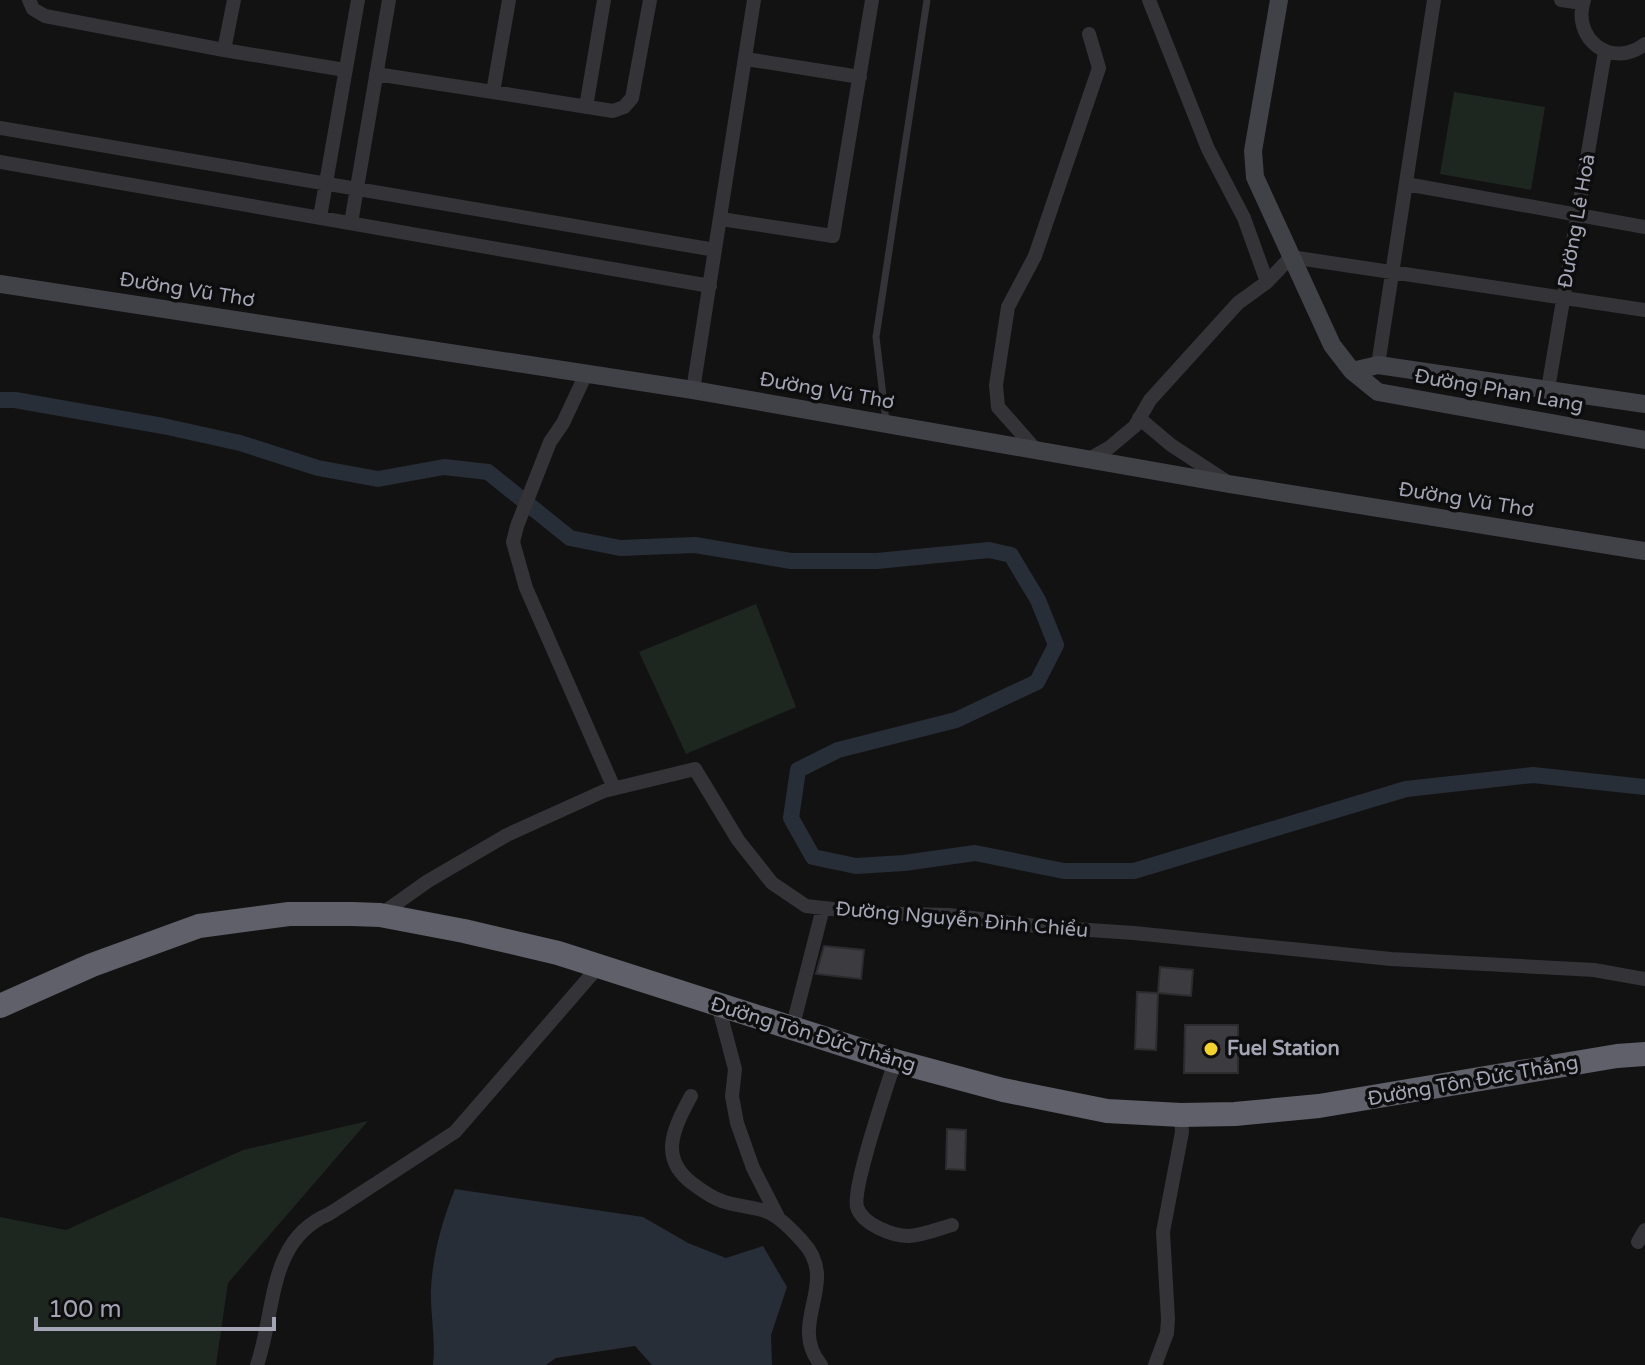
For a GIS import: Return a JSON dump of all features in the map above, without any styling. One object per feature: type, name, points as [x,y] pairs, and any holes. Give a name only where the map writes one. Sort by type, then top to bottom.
[{"type":"highway","name":"Đường Tôn Đức Thắng","points":[[0,1006],[92,965],[199,926],[289,914],[380,915],[558,953],[895,1061],[1003,1090],[1107,1111],[1235,1114],[1319,1106],[1617,1056],[1645,1054]]},
{"type":"main road","name":"Đường Phan Lang","points":[[1279,0],[1253,151],[1255,177],[1332,345],[1352,371],[1378,392],[1645,440]]},
{"type":"main road","name":"Đường Vũ Thơ","points":[[0,284],[693,390],[1229,484],[1645,551]]},
{"type":"main road","name":"Đường Phan Lang","points":[[1352,371],[1378,365],[1645,404]]},
{"type":"main road","points":[[1544,422],[1548,389]]},
{"type":"street","points":[[29,0],[33,9],[45,16],[345,70]]},
{"type":"street","points":[[224,50],[234,0]]},
{"type":"street","points":[[320,217],[358,0]]},
{"type":"street","points":[[351,223],[389,0]]},
{"type":"street","points":[[493,92],[509,0]]},
{"type":"street","points":[[586,107],[604,0]]},
{"type":"street","points":[[376,74],[613,111],[624,107],[632,98],[650,0]]},
{"type":"street","points":[[693,390],[754,0]]},
{"type":"street","points":[[721,219],[833,236],[872,0]]},
{"type":"street","points":[[1149,0],[1208,149],[1244,218],[1267,282]]},
{"type":"street","points":[[1378,365],[1434,0]]},
{"type":"street","points":[[1561,0],[1583,2],[1580,15],[1587,37],[1605,52],[1631,53],[1645,44]]},
{"type":"street","points":[[1036,450],[998,407],[996,385],[1008,307],[1035,256],[1099,68],[1089,34]]},
{"type":"street","name":"Đường Lê Hoà","points":[[1548,389],[1605,52]]},
{"type":"street","points":[[746,59],[860,77]]},
{"type":"street","points":[[0,128],[715,250]]},
{"type":"street","points":[[0,162],[710,286]]},
{"type":"street","points":[[1406,184],[1645,227]]},
{"type":"street","points":[[1089,459],[1110,447],[1135,426],[1150,400],[1238,303],[1267,282],[1291,257],[1645,310]]},
{"type":"street","points":[[586,374],[563,423],[550,442],[513,542],[526,588],[614,788]]},
{"type":"street","points":[[1139,418],[1171,445],[1229,484]]},
{"type":"street","name":"Đường Nguyễn Đình Chiểu","points":[[380,915],[428,881],[507,835],[614,788],[695,769],[738,840],[772,883],[806,906],[868,913],[949,915],[1044,927],[1391,959],[1594,970],[1645,979]]},
{"type":"street","points":[[792,1029],[823,908]]},
{"type":"street","points":[[257,1365],[277,1272],[296,1236],[314,1220],[329,1214],[455,1132],[599,966]]},
{"type":"street","points":[[718,1005],[735,1069],[732,1096],[737,1123],[753,1168],[778,1218]]},
{"type":"street","points":[[895,1061],[862,1171],[857,1206],[865,1219],[897,1235],[910,1236],[952,1225]]},
{"type":"street","points":[[691,1096],[672,1145],[672,1161],[679,1172],[707,1194],[722,1201],[768,1212],[778,1218],[815,1256],[818,1282],[807,1327],[812,1353],[821,1365]]},
{"type":"street","points":[[1155,1365],[1167,1333],[1163,1232],[1180,1150],[1181,1115]]},
{"type":"lane","points":[[886,424],[876,337],[927,0]]},
{"type":"shaded area","points":[[1454,92],[1545,107],[1531,190],[1440,174]]},
{"type":"shaded area","points":[[756,604],[796,707],[686,754],[639,652]]},
{"type":"shaded area","points":[[368,1121],[228,1283],[216,1365],[0,1365],[0,1217],[66,1230],[243,1150]]},
{"type":"shaded area","points":[[455,1189],[643,1217],[688,1243],[726,1258],[763,1246],[787,1287],[771,1335],[772,1365],[652,1365],[635,1346],[556,1358],[546,1365],[433,1365],[432,1275],[439,1238]]},
{"type":"building","points":[[824,946],[864,950],[861,979],[816,974]]},
{"type":"building","points":[[1160,967],[1193,970],[1191,996],[1158,993]]},
{"type":"building","points":[[1137,992],[1158,993],[1156,1050],[1135,1049]]},
{"type":"building","name":"Fuel Station","points":[[1185,1025],[1238,1025],[1238,1073],[1184,1073]]},
{"type":"building","points":[[947,1129],[966,1130],[965,1170],[946,1169]]},
{"type":"waterway","points":[[0,400],[163,426],[240,443],[318,468],[378,479],[444,467],[488,472],[570,538],[620,548],[695,545],[791,561],[877,561],[989,550],[1011,555],[1038,600],[1056,645],[1037,682],[956,720],[838,750],[798,770],[791,818],[813,857],[856,866],[975,853],[1064,871],[1134,871],[1406,789],[1533,775],[1645,787]]},
{"type":"place","name":"Fuel Station","points":[[1211,1049]]}]
